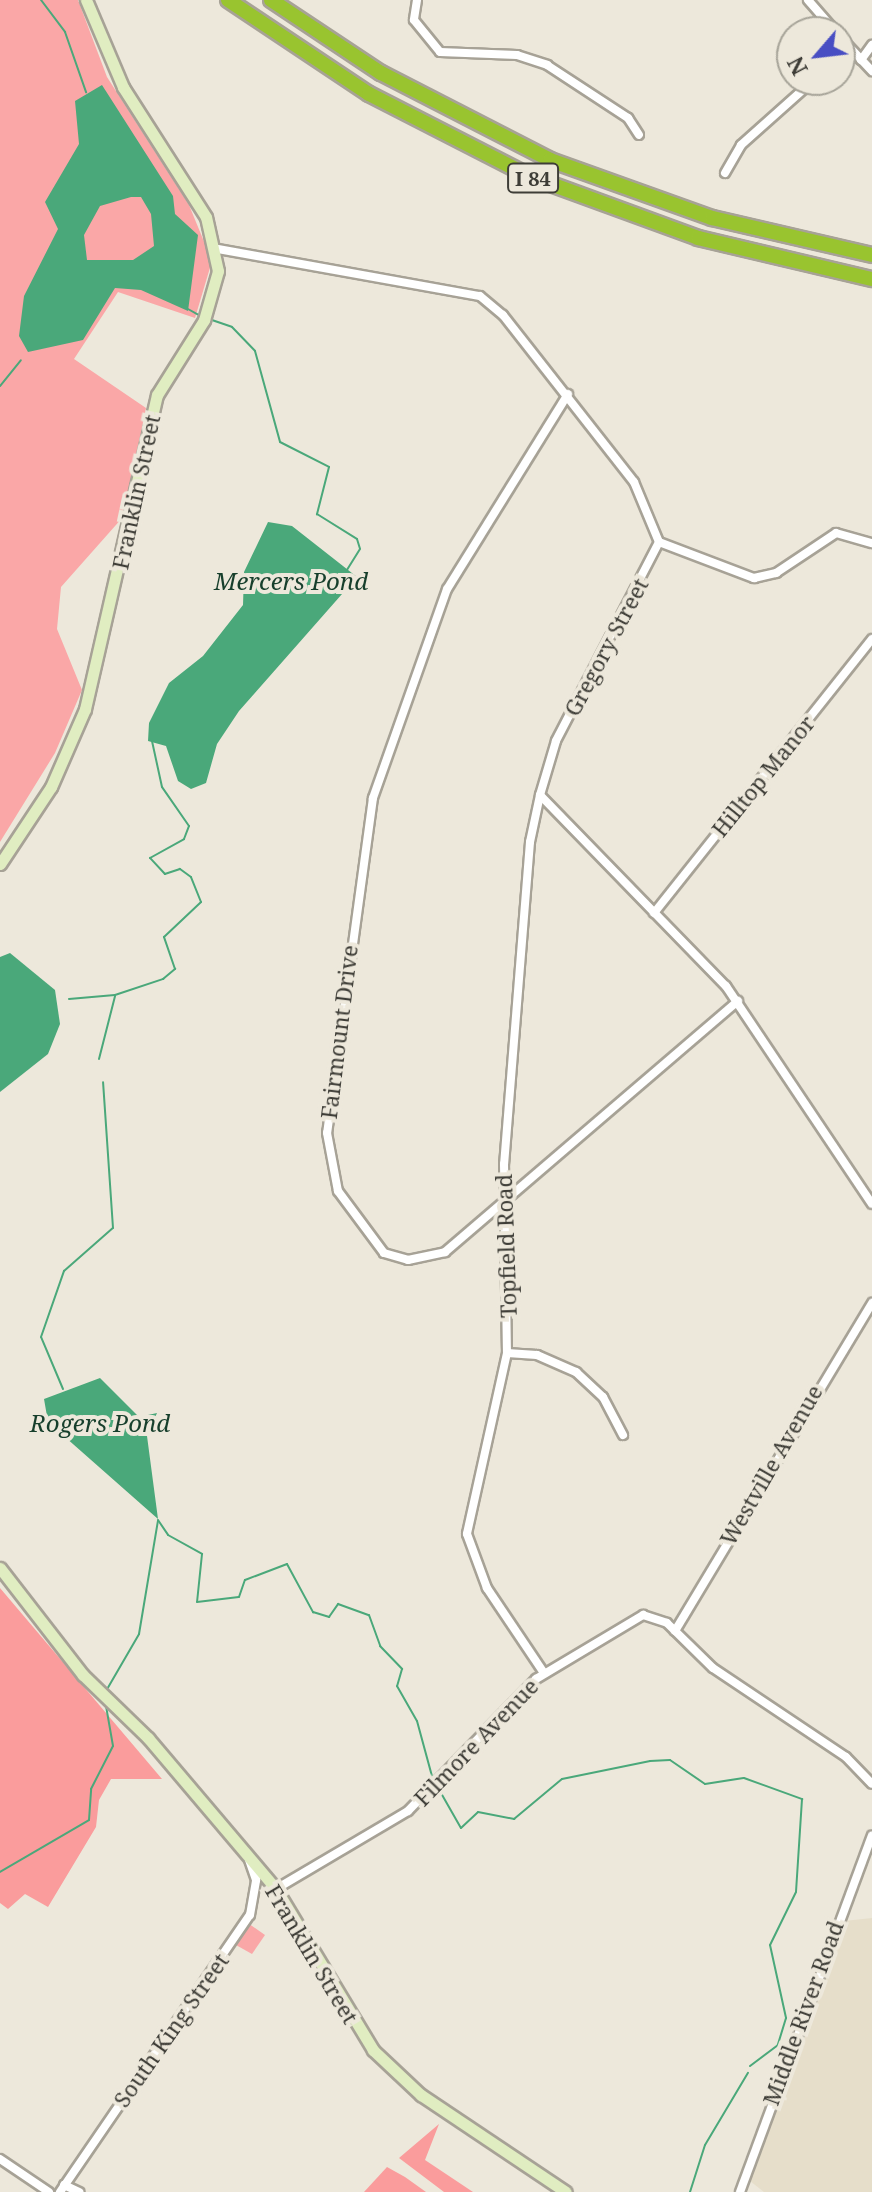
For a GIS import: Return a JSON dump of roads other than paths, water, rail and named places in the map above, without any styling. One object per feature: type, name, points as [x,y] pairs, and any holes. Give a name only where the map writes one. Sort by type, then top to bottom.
[{"type":"highway","name":"I 84","points":[[228,0],[369,94],[542,182],[698,238],[872,279]]},
{"type":"highway","name":"I 84","points":[[271,0],[381,73],[550,160],[712,218],[872,255]]},
{"type":"main road","points":[[86,0],[118,80],[206,217],[218,249]]},
{"type":"main road","name":"Franklin Street","points":[[0,864],[51,787],[85,709],[157,395],[205,317],[218,249]]},
{"type":"main road","name":"Franklin Street","points":[[0,1568],[83,1675],[148,1738],[276,1889],[342,2006],[387,2065],[566,2192]]},
{"type":"street","points":[[417,0],[414,20],[440,52],[517,55],[547,65],[628,118],[639,135]]},
{"type":"street","points":[[808,0],[822,16]]},
{"type":"street","points":[[861,60],[872,45]]},
{"type":"street","points":[[856,55],[872,71]]},
{"type":"street","points":[[725,173],[741,145],[796,96]]},
{"type":"street","points":[[218,249],[480,296],[568,394],[648,503],[659,542],[754,578],[776,573],[836,533],[872,543]]},
{"type":"street","name":"Fairmount Drive","points":[[568,394],[447,589],[405,691],[360,871],[327,1133],[333,1178],[354,1220],[396,1258],[445,1252],[738,1001]]},
{"type":"street","name":"Gregory Street","points":[[540,795],[556,741],[659,542]]},
{"type":"street","name":"Hilltop Manor","points":[[654,913],[872,639]]},
{"type":"street","points":[[540,795],[738,1001],[872,1204]]},
{"type":"street","name":"Topfield Road","points":[[540,795],[530,842],[507,1200],[507,1353],[467,1534],[487,1588],[544,1673]]},
{"type":"street","name":"Westville Avenue","points":[[675,1631],[872,1303]]},
{"type":"street","points":[[507,1353],[537,1355],[576,1372],[603,1397],[623,1435]]},
{"type":"street","name":"Filmore Avenue","points":[[276,1889],[436,1786],[544,1673],[634,1617],[659,1619],[675,1631]]},
{"type":"street","points":[[675,1631],[713,1668],[846,1757],[872,1783]]},
{"type":"street","name":"Middle River Road","points":[[740,2192],[872,1836]]},
{"type":"street","name":"South King Street","points":[[62,2188],[250,1915],[256,1880],[249,1859]]},
{"type":"street","points":[[0,2159],[49,2192]]},
{"type":"street","points":[[62,2188],[79,2192]]},
{"type":"water","points":[[102,85],[173,196],[175,214],[198,235],[188,311],[141,290],[115,288],[83,340],[28,352],[19,336],[24,296],[58,229],[45,202],[79,144],[75,101]],"holes":[[[141,197],[151,214],[154,246],[133,260],[87,260],[84,235],[100,206]]]},
{"type":"water","name":"Mercers Pond","points":[[268,522],[292,526],[357,577],[239,711],[217,744],[206,783],[191,789],[178,781],[166,746],[148,741],[149,723],[169,683],[203,656],[243,605],[244,572]]},
{"type":"water","points":[[10,953],[55,990],[60,1024],[48,1054],[0,1092],[0,957]]},
{"type":"water","name":"Rogers Pond","points":[[100,1378],[139,1417],[157,1413],[147,1436],[158,1519],[48,1422],[44,1399]]},
{"type":"waterway","points":[[41,0],[65,32],[86,92]]},
{"type":"waterway","points":[[188,309],[199,315]]},
{"type":"waterway","points":[[209,319],[232,327],[255,351],[280,442],[329,467],[317,514],[357,539],[360,549],[347,570]]},
{"type":"waterway","points":[[0,386],[21,360]]},
{"type":"waterway","points":[[69,999],[115,995],[163,979],[175,969],[164,937],[201,902],[191,877],[180,869],[165,874],[150,858],[184,839],[189,826],[162,787],[152,741]]},
{"type":"waterway","points":[[99,1059],[115,996]]},
{"type":"waterway","points":[[63,1389],[41,1337],[64,1271],[113,1228],[103,1082]]},
{"type":"waterway","points":[[158,1520],[168,1535],[202,1554],[197,1602],[239,1597],[245,1580],[287,1564],[313,1612],[329,1617],[338,1604],[369,1615],[380,1646],[402,1669],[397,1686],[417,1721],[433,1780]]},
{"type":"waterway","points":[[106,1691],[139,1634],[158,1521]]},
{"type":"waterway","points":[[0,1872],[89,1820],[91,1789],[113,1746],[106,1706]]},
{"type":"waterway","points":[[437,1786],[461,1828],[478,1812],[514,1819],[562,1779],[650,1761],[670,1760],[705,1784],[744,1778],[802,1799],[796,1892],[770,1945],[786,2018],[778,2045],[750,2066]]},
{"type":"waterway","points":[[690,2192],[705,2145],[748,2073]]}]
